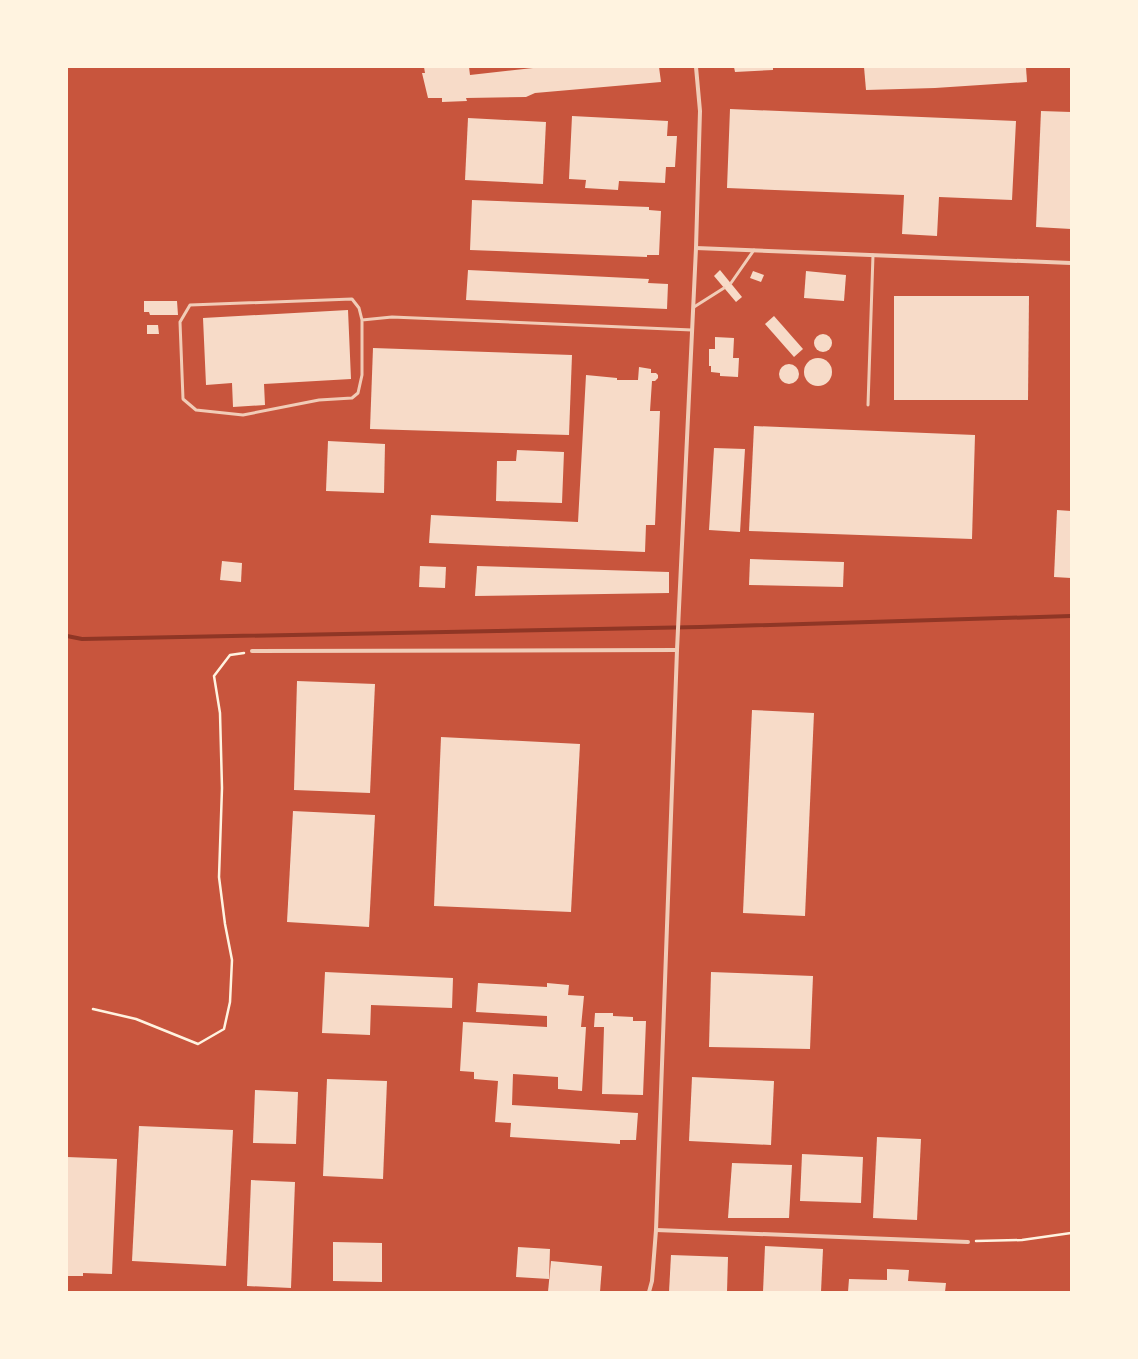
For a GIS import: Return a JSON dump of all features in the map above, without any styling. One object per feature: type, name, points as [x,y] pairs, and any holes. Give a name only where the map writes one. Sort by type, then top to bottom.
[{"type":"street","points":[[650,1292],[656,1230],[677,650],[694,306],[700,110],[696,67]]},
{"type":"street","points":[[696,248],[1071,263]]},
{"type":"street","points":[[252,651],[677,650]]},
{"type":"street","points":[[656,1230],[968,1242]]},
{"type":"lane","points":[[731,283],[754,250]]},
{"type":"lane","points":[[868,405],[873,255]]},
{"type":"lane","points":[[694,306],[724,288]]},
{"type":"lane","points":[[352,299],[360,308],[362,320],[362,376],[358,393],[352,398],[319,400],[243,415],[196,410],[183,399],[180,322],[190,305],[352,299]]},
{"type":"lane","points":[[362,320],[399,317],[692,330]]},
{"type":"path","points":[[93,1008],[136,1020],[198,1044],[224,1029],[230,1002],[232,960],[224,924],[219,877],[222,788],[220,713],[214,676],[230,655],[252,651]]},
{"type":"path","points":[[968,1242],[1022,1240],[1071,1234]]},
{"type":"building","points":[[424,67],[469,67],[470,75],[533,67],[659,67],[661,82],[535,93],[526,97],[466,98],[467,101],[442,102],[442,98],[428,98],[422,73],[425,73]]},
{"type":"building","points":[[734,67],[773,67],[773,70],[735,72]]},
{"type":"building","points":[[864,67],[1026,67],[1027,82],[935,88],[866,90]]},
{"type":"building","points":[[730,109],[1016,121],[1012,200],[939,197],[937,236],[902,234],[904,195],[727,188]]},
{"type":"building","points":[[1041,111],[1071,112],[1071,229],[1036,227]]},
{"type":"building","points":[[572,116],[668,121],[667,136],[677,136],[675,167],[666,167],[665,183],[619,181],[618,190],[585,188],[586,180],[569,179]]},
{"type":"building","points":[[468,118],[546,122],[543,184],[465,180]]},
{"type":"building","points":[[472,200],[649,207],[649,210],[661,211],[659,255],[647,255],[647,257],[470,250]]},
{"type":"building","points":[[468,270],[649,279],[648,283],[668,284],[667,309],[466,300]]},
{"type":"building","points":[[720,270],[742,297],[736,302],[714,276]]},
{"type":"building","points":[[753,271],[764,275],[761,282],[750,278]]},
{"type":"building","points":[[806,271],[846,275],[844,301],[804,298]]},
{"type":"building","points":[[894,296],[1029,296],[1028,400],[894,400]]},
{"type":"building","points":[[144,301],[177,301],[178,315],[150,315],[149,312],[144,312]]},
{"type":"building","points":[[348,310],[351,379],[264,384],[265,405],[233,407],[232,383],[206,385],[203,318]]},
{"type":"building","points":[[774,316],[803,349],[794,357],[765,324]]},
{"type":"building","points":[[147,325],[158,325],[159,334],[147,334]]},
{"type":"building","points":[[819,334],[827,334],[832,339],[830,350],[827,352],[819,352],[814,347],[814,339]]},
{"type":"building","points":[[715,337],[734,338],[733,358],[739,358],[738,377],[720,376],[720,373],[711,372],[711,366],[709,366],[709,349],[715,349]]},
{"type":"building","points":[[373,348],[572,355],[569,435],[370,429]]},
{"type":"building","points":[[818,358],[828,362],[832,372],[828,382],[818,386],[808,382],[804,372],[808,362]]},
{"type":"building","points":[[789,364],[796,367],[799,374],[796,381],[789,384],[782,381],[779,374],[782,367]]},
{"type":"building","points":[[639,367],[651,369],[651,373],[656,373],[658,375],[658,378],[655,381],[652,381],[650,411],[660,411],[655,525],[646,525],[645,552],[429,543],[431,515],[578,522],[586,375],[617,378],[617,380],[638,380]]},
{"type":"building","points":[[754,426],[975,435],[972,539],[749,531]]},
{"type":"building","points":[[328,441],[385,444],[384,493],[326,491]]},
{"type":"building","points":[[714,448],[745,449],[740,532],[709,530]]},
{"type":"building","points":[[517,450],[564,452],[562,503],[496,501],[497,461],[516,461]]},
{"type":"building","points":[[1057,510],[1071,511],[1071,578],[1054,577]]},
{"type":"building","points":[[750,559],[844,562],[843,587],[749,585]]},
{"type":"building","points":[[222,561],[242,563],[241,582],[220,580]]},
{"type":"building","points":[[420,566],[446,567],[445,588],[419,587]]},
{"type":"building","points":[[477,566],[669,572],[669,593],[475,596]]},
{"type":"building","points":[[297,681],[375,684],[370,793],[294,790]]},
{"type":"building","points":[[752,710],[814,713],[805,916],[743,913]]},
{"type":"building","points":[[441,737],[580,744],[571,912],[434,906]]},
{"type":"building","points":[[293,811],[375,815],[369,927],[287,922]]},
{"type":"building","points":[[325,972],[453,978],[452,1008],[371,1005],[370,1035],[322,1033]]},
{"type":"building","points":[[711,972],[813,976],[810,1049],[709,1047]]},
{"type":"building","points":[[478,983],[547,987],[547,983],[569,985],[568,995],[584,996],[581,1027],[586,1027],[582,1091],[558,1089],[558,1077],[513,1074],[512,1105],[638,1113],[636,1140],[620,1140],[620,1144],[510,1137],[511,1123],[495,1122],[498,1081],[474,1079],[474,1072],[460,1071],[463,1022],[547,1027],[547,1016],[476,1012]]},
{"type":"building","points":[[595,1013],[613,1013],[613,1016],[633,1017],[633,1021],[646,1021],[643,1095],[602,1094],[604,1027],[594,1027]]},
{"type":"building","points":[[692,1077],[774,1081],[771,1145],[689,1141]]},
{"type":"building","points":[[327,1079],[387,1081],[383,1179],[323,1176]]},
{"type":"building","points":[[255,1090],[298,1092],[296,1144],[253,1143]]},
{"type":"building","points":[[139,1126],[233,1130],[226,1266],[132,1261]]},
{"type":"building","points":[[877,1137],[921,1139],[917,1220],[873,1218]]},
{"type":"building","points":[[802,1154],[863,1157],[861,1203],[800,1201]]},
{"type":"building","points":[[67,1157],[117,1159],[112,1274],[83,1273],[83,1276],[67,1276]]},
{"type":"building","points":[[732,1163],[792,1165],[789,1218],[728,1218]]},
{"type":"building","points":[[251,1180],[295,1182],[291,1288],[247,1286]]},
{"type":"building","points":[[333,1242],[382,1243],[382,1282],[333,1281]]},
{"type":"building","points":[[765,1246],[823,1249],[821,1292],[763,1292]]},
{"type":"building","points":[[518,1247],[550,1249],[549,1279],[516,1277]]},
{"type":"building","points":[[671,1255],[728,1257],[727,1292],[669,1292]]},
{"type":"building","points":[[551,1261],[602,1266],[600,1292],[548,1292]]},
{"type":"building","points":[[887,1269],[909,1270],[908,1281],[946,1283],[945,1292],[848,1292],[849,1279],[887,1280]]},
{"type":"waterway","points":[[67,636],[82,639],[700,627],[1071,616]]}]
